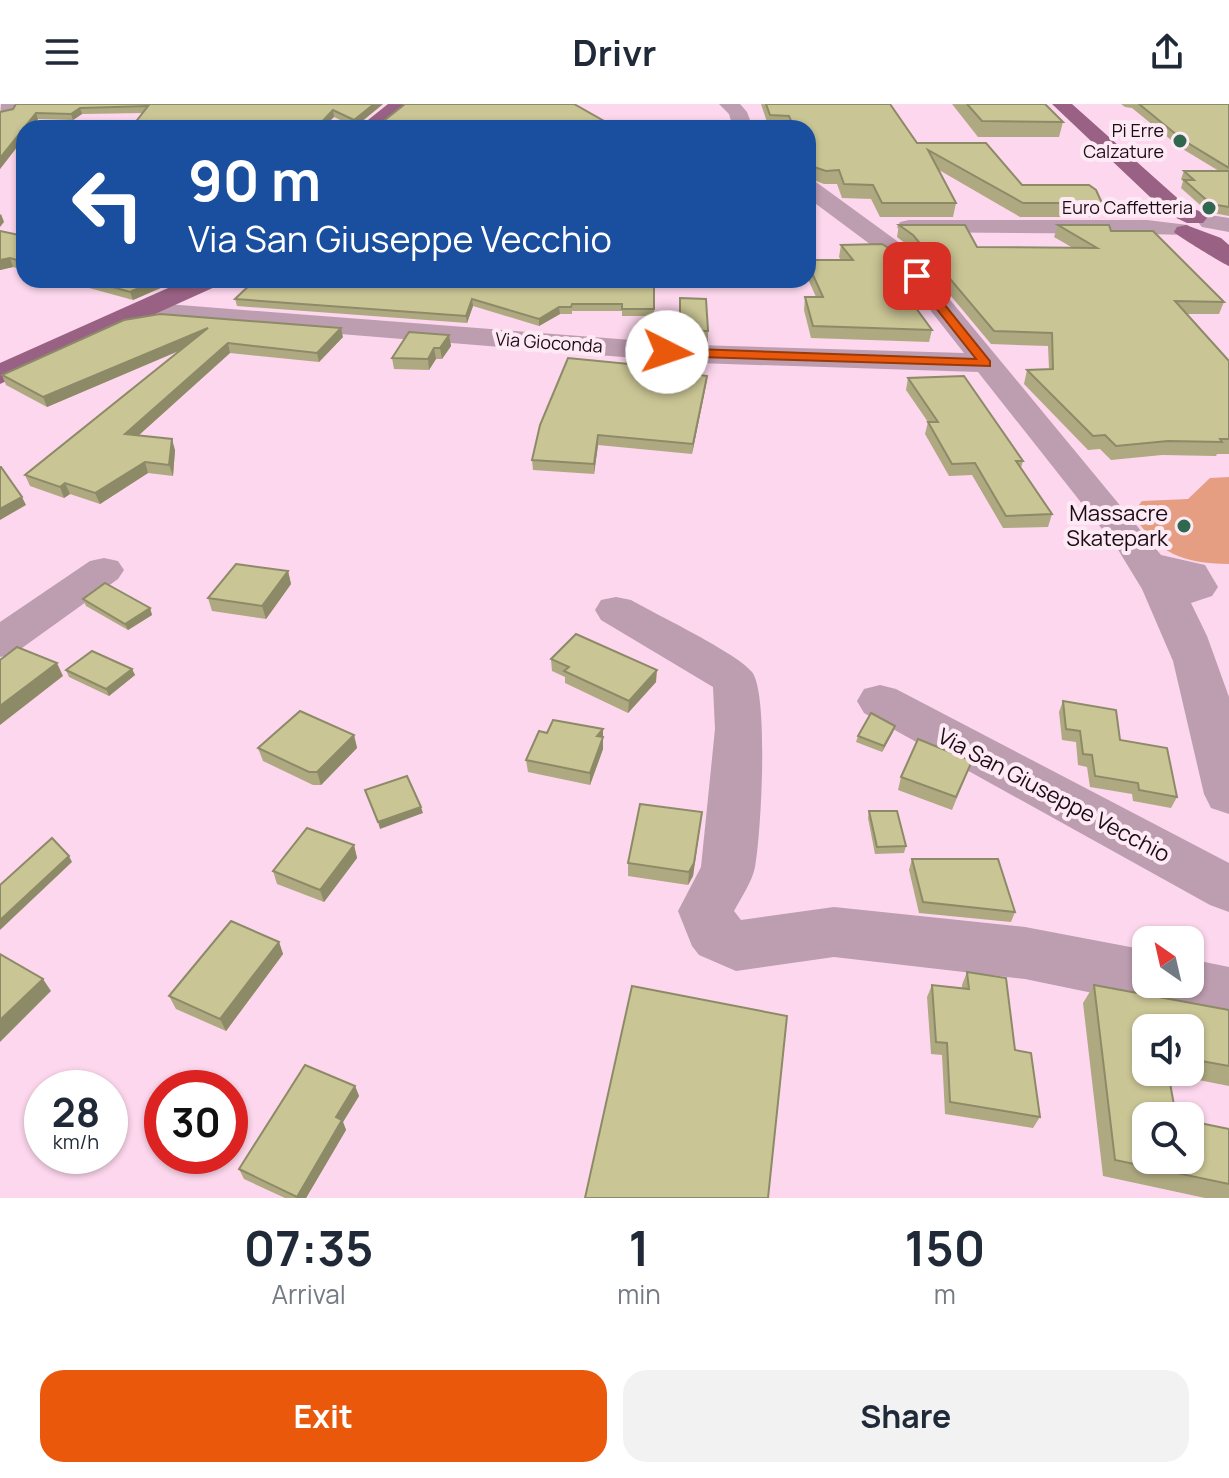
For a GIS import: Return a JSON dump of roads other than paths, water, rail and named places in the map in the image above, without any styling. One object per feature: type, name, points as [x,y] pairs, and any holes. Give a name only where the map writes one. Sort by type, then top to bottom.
[{"type":"main road","points":[[379,120],[400,104]]},
{"type":"main road","points":[[1061,104],[1198,228]]},
{"type":"main road","points":[[0,375],[191,288]]},
{"type":"street","points":[[0,111],[12,104]]},
{"type":"street","points":[[728,104],[738,112],[740,120]]},
{"type":"street","points":[[816,193],[899,254],[986,363],[1183,581],[1216,697],[1229,794]]},
{"type":"street","points":[[866,227],[1198,228]]},
{"type":"street","points":[[196,288],[187,296],[190,303],[208,316]]},
{"type":"street","name":"Via Gioconda","points":[[128,318],[167,312],[697,354],[986,363]]},
{"type":"street","points":[[0,643],[104,570]]},
{"type":"street","points":[[616,610],[735,681],[739,729],[728,869],[706,911],[710,929],[724,942],[736,946],[834,932],[1025,953],[1132,974]]},
{"type":"street","name":"Via San Giuseppe Vecchio","points":[[880,701],[1229,889]]},
{"type":"street","points":[[1204,989],[1229,994]]},
{"type":"place","name":"Pi Erre Calzature","points":[[1180,141]]},
{"type":"place","name":"Euro Caffetteria","points":[[1209,208]]},
{"type":"place","name":"Massacre Skatepark","points":[[1184,526]]}]
